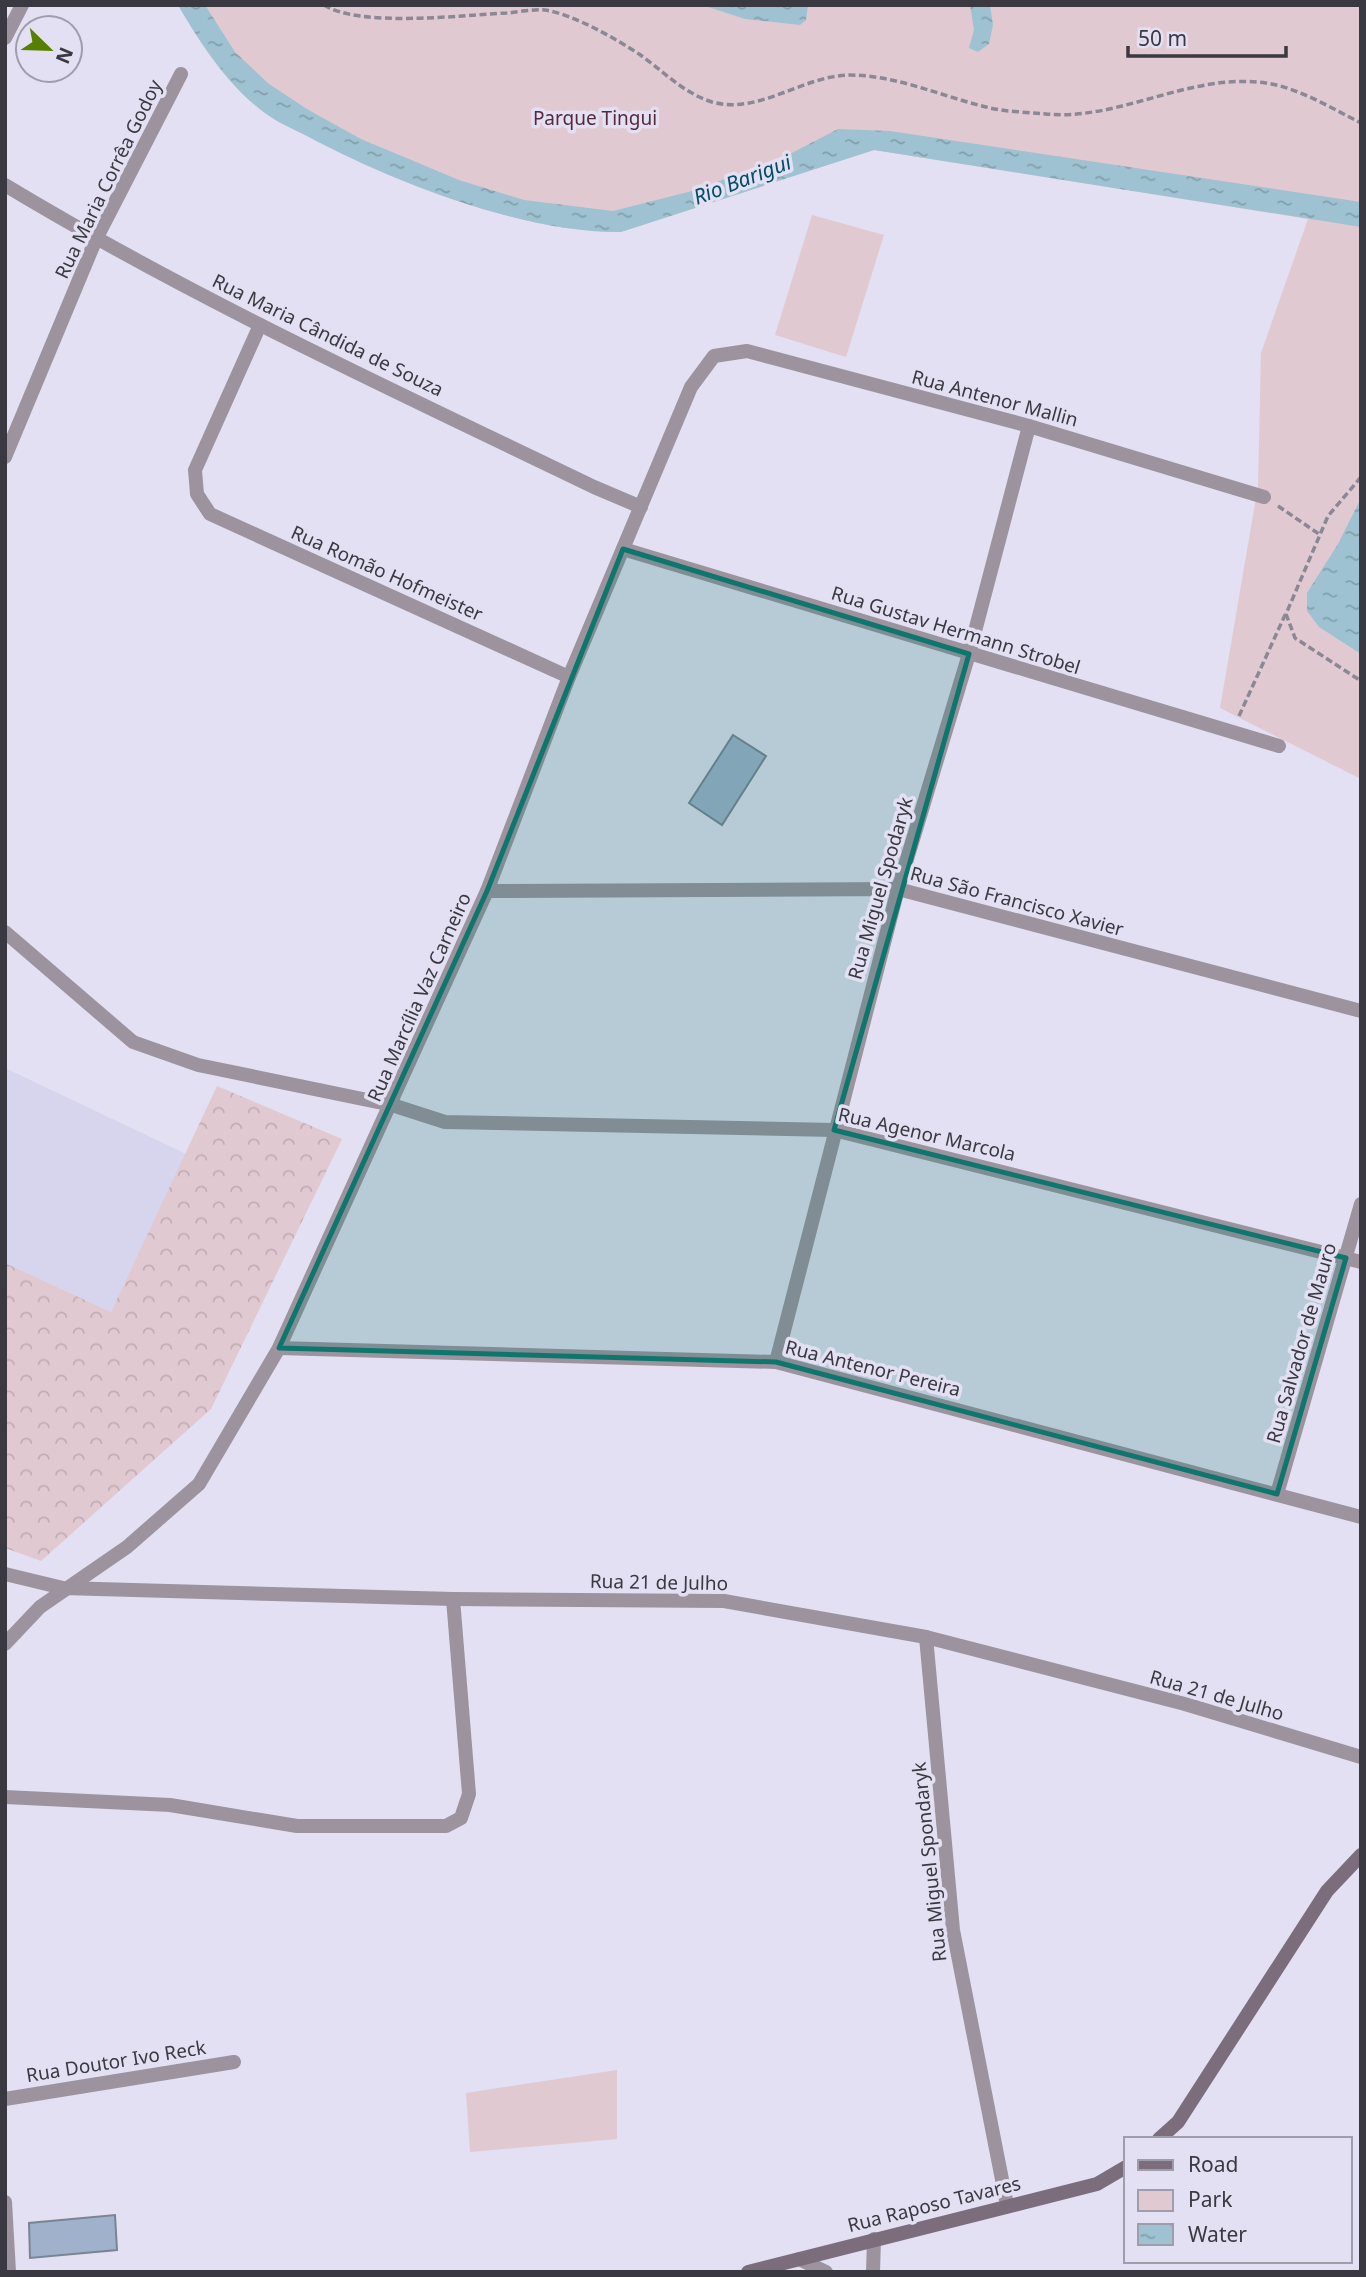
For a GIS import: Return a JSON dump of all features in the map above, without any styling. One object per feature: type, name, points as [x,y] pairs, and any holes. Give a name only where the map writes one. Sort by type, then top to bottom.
[{"type":"main road","points":[[1161,2137],[1178,2122],[1327,1891],[1361,1855]]},
{"type":"main road","name":"Rua Raposo Tavares","points":[[748,2272],[1097,2184],[1124,2168]]},
{"type":"street","points":[[5,38],[22,5]]},
{"type":"street","name":"Rua Maria Corrêa Godoy","points":[[5,457],[96,239],[181,74]]},
{"type":"street","name":"Rua Maria Cândida de Souza","points":[[5,185],[96,239],[260,325],[594,487],[641,507]]},
{"type":"street","name":"Rua Romão Hofmeister","points":[[260,325],[195,470],[197,494],[210,514],[569,677]]},
{"type":"street","name":"Rua Antenor Mallin","points":[[714,356],[747,351],[1029,426],[1264,497]]},
{"type":"street","name":"Rua Marcília Vaz Carneiro","points":[[5,1644],[62,1588],[127,1547],[199,1484],[279,1348],[392,1105],[487,891],[569,677],[691,387],[714,356]]},
{"type":"street","name":"Rua Miguel Spodaryk","points":[[776,1363],[898,890],[969,654],[1029,426]]},
{"type":"street","name":"Rua Gustav Hermann Strobel","points":[[623,550],[1279,746]]},
{"type":"street","name":"Rua São Francisco Xavier","points":[[487,891],[898,890],[1361,1010]]},
{"type":"street","name":"Rua Agenor Marcola","points":[[5,932],[133,1042],[198,1065],[392,1105],[445,1122],[834,1130],[1353,1260]]},
{"type":"street","name":"Rua Salvador de Mauro","points":[[1277,1493],[1353,1260],[1361,1204]]},
{"type":"street","name":"Rua Antenor Pereira","points":[[279,1348],[776,1363],[1361,1517]]},
{"type":"street","points":[[5,1574],[62,1588]]},
{"type":"street","name":"Rua 21 de Julho","points":[[62,1588],[453,1599],[724,1601],[926,1637],[1185,1704],[1361,1757]]},
{"type":"street","points":[[5,1797],[170,1805],[297,1826],[446,1826],[461,1818],[469,1794],[453,1599]]},
{"type":"street","name":"Rua Miguel Spondaryk","points":[[926,1637],[953,1930],[1007,2205]]},
{"type":"street","name":"Rua Doutor Ivo Reck","points":[[5,2099],[234,2062]]},
{"type":"street","points":[[5,2202],[9,2272]]},
{"type":"street","points":[[873,2272],[874,2239]]},
{"type":"street","points":[[799,2259],[826,2272]]},
{"type":"path","points":[[324,5],[332,10],[383,18],[546,10],[587,25],[638,54],[679,85],[712,102],[750,104],[821,78],[848,75],[881,77],[989,108],[1077,116],[1107,111],[1204,85],[1242,82],[1266,83],[1299,93],[1361,123]]},
{"type":"path","points":[[1232,731],[1328,516],[1361,477]]},
{"type":"path","points":[[1264,497],[1319,534]]},
{"type":"path","points":[[1286,614],[1295,638],[1361,681]]},
{"type":"highlighted area","points":[[623,549],[969,654],[834,1130],[1346,1258],[1277,1494],[776,1362],[279,1348],[487,891]]},
{"type":"shaded area","points":[[5,1068],[186,1154],[111,1312],[5,1263]]},
{"type":"green space","name":"Parque Tingui","points":[[178,5],[1361,5],[1361,779],[1220,708],[1258,486],[1261,353],[1308,219],[874,150],[621,232],[543,224],[460,202],[418,187],[341,153],[265,113],[227,77]]},
{"type":"green space","points":[[812,215],[884,235],[846,357],[775,335]]},
{"type":"green space","points":[[217,1086],[342,1139],[211,1409],[41,1561],[5,1548],[5,1263],[111,1312]]},
{"type":"green space","points":[[617,2070],[617,2139],[470,2152],[466,2093]]},
{"type":"water","name":"Rio Barigui","points":[[178,5],[205,5],[235,52],[269,84],[307,109],[361,139],[459,180],[524,200],[613,211],[692,191],[784,157],[838,129],[890,131],[1361,202],[1361,227],[874,150],[621,232],[543,224],[460,202],[418,187],[341,153],[265,113],[227,77]]},
{"type":"water","points":[[702,5],[808,5],[806,20],[800,25],[745,19]]},
{"type":"water","points":[[970,5],[990,5],[993,25],[989,44],[978,52],[969,48],[974,30]]},
{"type":"water","points":[[1361,498],[1361,654],[1319,627],[1307,611],[1307,593],[1338,544]]},
{"type":"building","points":[[733,735],[766,756],[722,825],[689,803]]},
{"type":"building","points":[[115,2215],[117,2250],[30,2258],[29,2223]]}]
